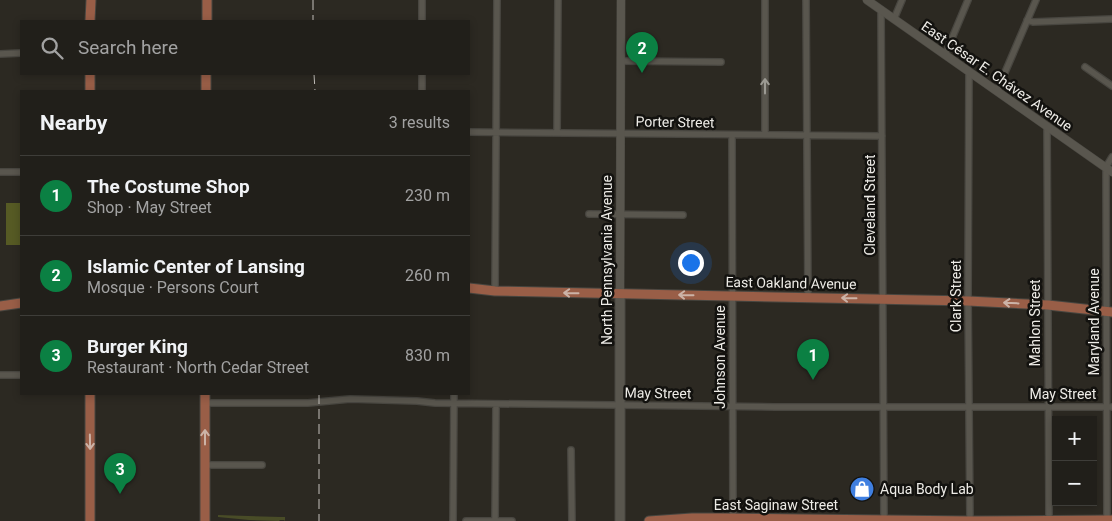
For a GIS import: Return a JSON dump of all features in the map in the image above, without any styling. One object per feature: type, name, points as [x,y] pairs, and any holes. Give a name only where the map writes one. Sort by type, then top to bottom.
[{"type":"main road","points":[[90,0],[90,20]]},
{"type":"main road","points":[[207,0],[207,20]]},
{"type":"main road","points":[[90,75],[90,90]]},
{"type":"main road","points":[[206,75],[206,90]]},
{"type":"main road","name":"East Oakland Avenue","points":[[470,288],[495,292],[968,301],[1048,305],[1109,312]]},
{"type":"main road","name":"North Pennsylvania Avenue","points":[[620,293],[620,521]]},
{"type":"main road","points":[[0,306],[20,303]]},
{"type":"main road","points":[[90,395],[90,521]]},
{"type":"main road","points":[[205,398],[205,521]]},
{"type":"main road","name":"East Saginaw Street","points":[[649,521],[688,518],[884,519],[909,521],[1110,520]]},
{"type":"street","points":[[422,0],[422,20]]},
{"type":"street","points":[[495,292],[497,0]]},
{"type":"street","points":[[558,0],[558,134]]},
{"type":"street","name":"North Pennsylvania Avenue","points":[[620,293],[622,0]]},
{"type":"street","points":[[764,0],[766,135]]},
{"type":"street","points":[[806,0],[808,297]]},
{"type":"street","name":"East César E. Chávez Avenue","points":[[867,0],[1109,170]]},
{"type":"street","points":[[894,19],[902,0]]},
{"type":"street","points":[[945,54],[968,0]]},
{"type":"street","points":[[997,91],[1036,0]]},
{"type":"street","name":"Cleveland Street","points":[[881,10],[884,519]]},
{"type":"street","points":[[1027,20],[1033,22],[1112,19]]},
{"type":"street","points":[[0,54],[20,53]]},
{"type":"street","points":[[621,61],[721,62]]},
{"type":"street","points":[[1085,67],[1112,86]]},
{"type":"street","name":"Clark Street","points":[[969,72],[968,301],[970,521]]},
{"type":"street","points":[[422,75],[422,90]]},
{"type":"street","name":"Mahlon Street","points":[[1047,126],[1049,520]]},
{"type":"street","name":"Porter Street","points":[[470,132],[882,136]]},
{"type":"street","name":"Johnson Avenue","points":[[732,135],[733,518]]},
{"type":"street","name":"Maryland Avenue","points":[[1110,520],[1109,170],[1112,156]]},
{"type":"street","points":[[0,172],[20,172]]},
{"type":"street","points":[[588,214],[683,215]]},
{"type":"street","points":[[0,375],[20,375]]},
{"type":"street","points":[[453,521],[454,395]]},
{"type":"street","name":"May Street","points":[[205,398],[308,404],[350,399],[434,403],[733,407],[1109,406]]},
{"type":"street","points":[[495,521],[496,404]]},
{"type":"street","points":[[570,450],[572,521]]},
{"type":"street","points":[[205,465],[262,465]]},
{"type":"street","points":[[466,521],[512,521]]},
{"type":"green space","points":[[6,203],[20,203],[20,245],[6,245]]},
{"type":"green space","points":[[218,515],[285,517],[285,521],[249,520],[218,517]]},
{"type":"railway","points":[[313,0],[313,20]]},
{"type":"railway","points":[[314,75],[315,90]]},
{"type":"railway","points":[[319,395],[319,521]]},
{"type":"place","name":"Islamic Center of Lansing","points":[[642,73]]},
{"type":"place","name":"The Costume Shop","points":[[813,380]]},
{"type":"place","name":"Aqua Body Lab","points":[[862,489]]},
{"type":"place","name":"Burger King","points":[[120,494]]}]
